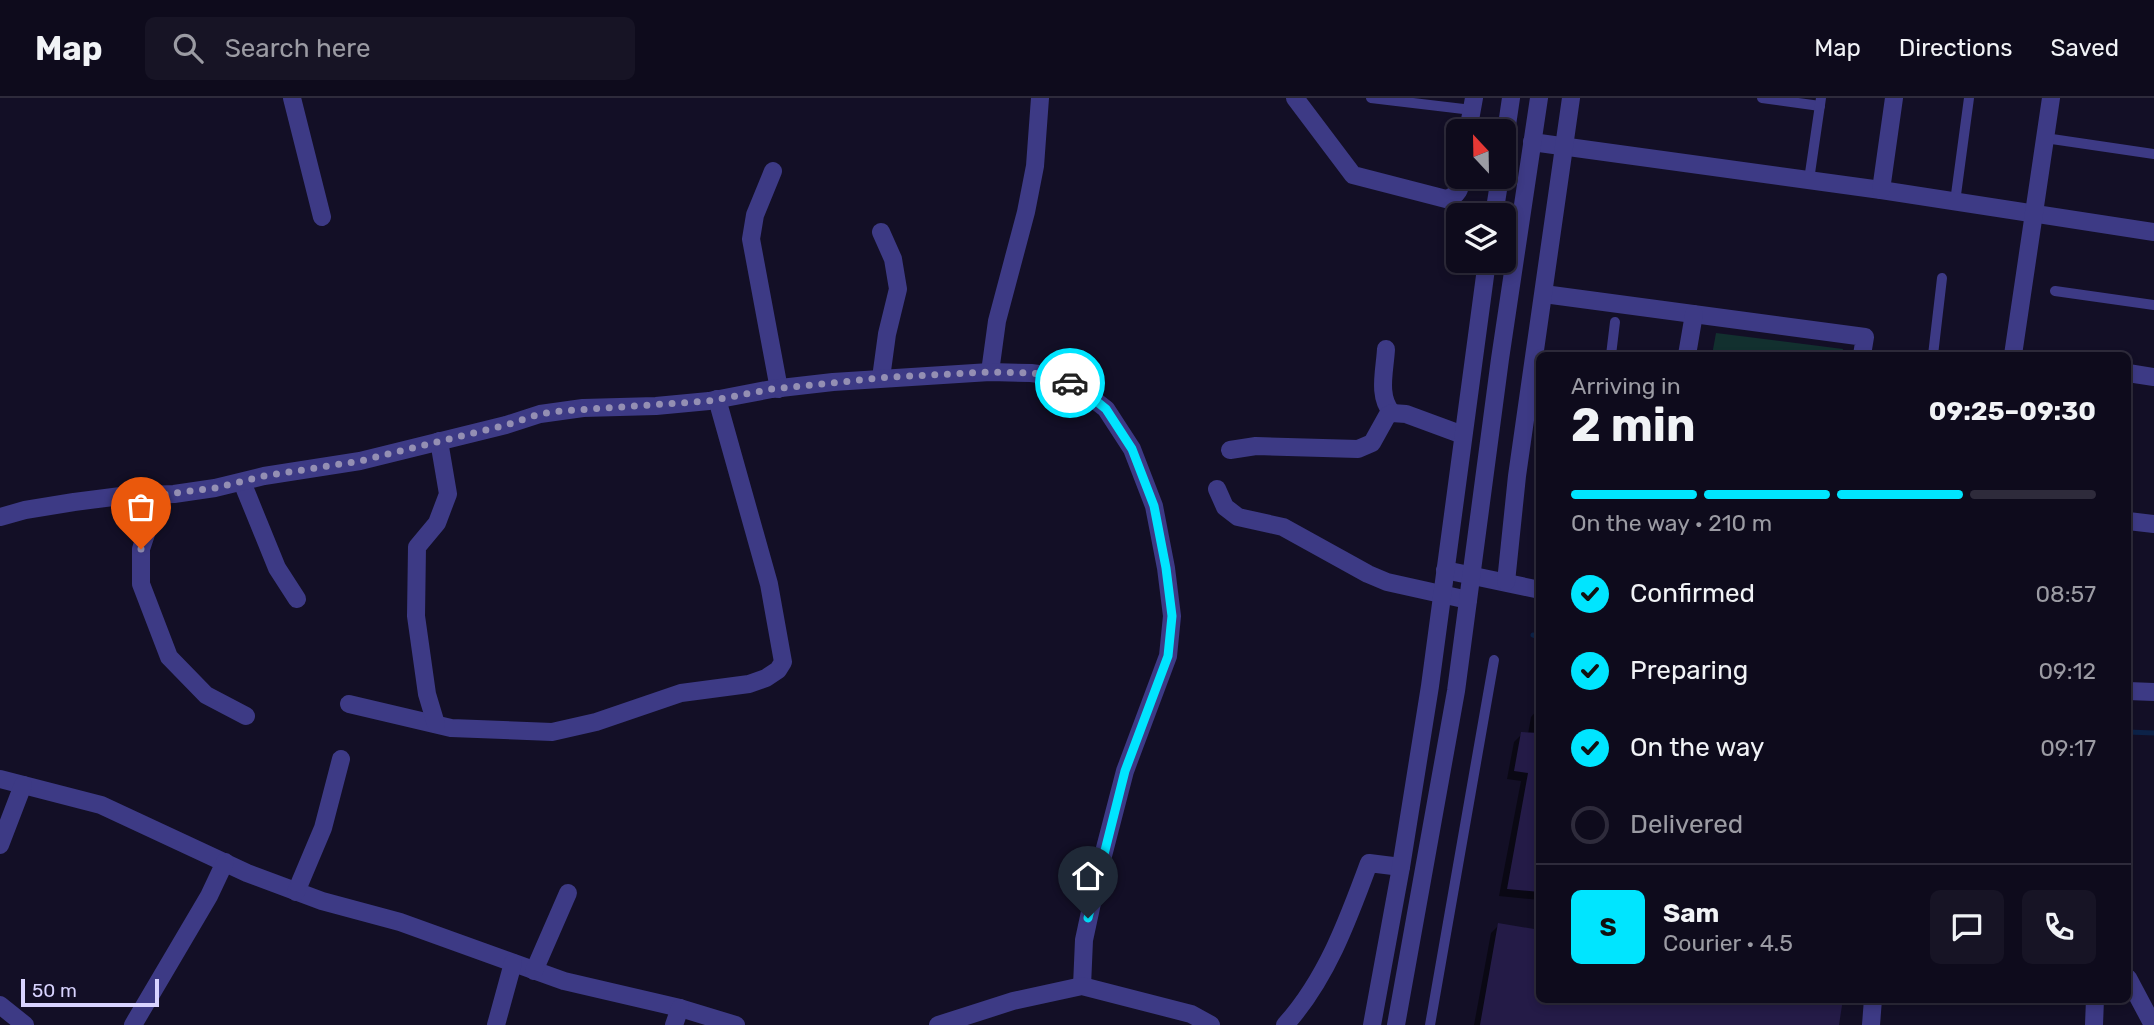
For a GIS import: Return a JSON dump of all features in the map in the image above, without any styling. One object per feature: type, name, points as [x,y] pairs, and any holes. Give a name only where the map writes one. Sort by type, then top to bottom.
[{"type":"street","points":[[292,98],[322,217]]},
{"type":"street","points":[[990,372],[1001,302],[1026,212],[1035,166],[1040,98]]},
{"type":"street","points":[[1295,98],[1353,175],[1446,199],[1454,197],[1460,189]]},
{"type":"street","points":[[1508,119],[1511,98]]},
{"type":"street","points":[[1396,1025],[1456,691],[1500,359],[1539,98]]},
{"type":"street","points":[[1506,582],[1517,476],[1572,98]]},
{"type":"street","points":[[1881,190],[1894,98]]},
{"type":"street","points":[[2013,352],[2051,98]]},
{"type":"street","points":[[1532,142],[1881,190],[2154,232]]},
{"type":"street","points":[[773,171],[755,215],[751,239],[779,389]]},
{"type":"street","points":[[881,232],[893,259],[898,289],[887,334],[881,378]]},
{"type":"street","points":[[1372,1025],[1401,867],[1442,595],[1485,273]]},
{"type":"street","points":[[1544,294],[1865,337],[1862,352]]},
{"type":"street","points":[[1688,352],[1694,314]]},
{"type":"street","points":[[1386,349],[1383,395],[1386,406],[1392,413],[1406,414],[1463,435]]},
{"type":"street","points":[[0,517],[74,502],[215,488],[360,461],[540,414],[583,408],[656,406],[717,400],[779,389],[881,378],[990,372],[1054,376],[1079,387],[1106,409],[1132,449],[1154,506],[1172,616],[1168,656],[1125,771],[1084,940],[1082,986]]},
{"type":"street","points":[[2131,373],[2154,377]]},
{"type":"street","points":[[349,704],[451,728],[552,732],[596,722],[681,694],[749,684],[778,670],[783,662],[769,584],[717,400]]},
{"type":"street","points":[[1230,450],[1256,446],[1358,449],[1372,443],[1384,421],[1392,413]]},
{"type":"street","points":[[436,724],[427,694],[416,616],[417,547],[437,523],[447,494],[439,441]]},
{"type":"street","points":[[242,482],[277,568],[297,599]]},
{"type":"street","points":[[1217,489],[1225,507],[1238,517],[1283,527],[1378,578],[1468,600]]},
{"type":"street","points":[[159,495],[141,549],[141,584],[164,645],[169,657],[206,695],[246,716]]},
{"type":"street","points":[[2131,521],[2154,524]]},
{"type":"street","points":[[1445,570],[1536,589]]},
{"type":"street","points":[[2131,691],[2154,692]]},
{"type":"street","points":[[296,892],[323,828],[341,759]]},
{"type":"street","points":[[0,779],[102,805],[225,862],[322,901],[400,922],[534,971],[677,1017],[728,1024]]},
{"type":"street","points":[[0,845],[23,785]]},
{"type":"street","points":[[133,1025],[209,896],[225,862]]},
{"type":"street","points":[[1285,1025],[1302,1006],[1333,952],[1370,863],[1401,867]]},
{"type":"street","points":[[534,971],[568,893]]},
{"type":"street","points":[[496,1025],[513,963]]},
{"type":"street","points":[[2131,984],[2153,1025]]},
{"type":"street","points":[[938,1025],[1013,1001],[1082,986],[1191,1014],[1211,1025]]},
{"type":"street","points":[[1871,1025],[1873,1003]]},
{"type":"street","points":[[2094,1025],[2095,1003]]},
{"type":"street","points":[[0,1005],[25,1025]]},
{"type":"lane","points":[[1371,98],[1473,104]]},
{"type":"lane","points":[[1762,98],[1820,102],[1810,180]]},
{"type":"lane","points":[[1955,202],[1969,98]]},
{"type":"lane","points":[[2045,138],[2154,154]]},
{"type":"lane","points":[[1933,352],[1942,278]]},
{"type":"lane","points":[[2055,291],[2154,304]]},
{"type":"lane","points":[[1611,352],[1615,322]]},
{"type":"lane","points":[[1430,1025],[1494,660]]},
{"type":"green space","points":[[1716,333],[1843,349],[1842,352],[1713,352]]},
{"type":"building","points":[[1521,732],[1536,733],[1536,892],[1507,889],[1528,773],[1514,771]]},
{"type":"building","points":[[1498,923],[1536,929],[1536,1003],[1842,1003],[1839,1025],[1480,1025]]},
{"type":"waterway","points":[[2131,732],[2154,733]]},
{"type":"way so far","points":[[141,549],[159,495],[215,488],[264,476],[360,461],[540,414],[583,408],[709,401],[772,389],[890,377],[990,372],[1031,373],[1054,376],[1070,383]]},
{"type":"route","points":[[1070,383],[1106,409],[1132,449],[1154,506],[1172,616],[1168,656],[1125,771],[1088,918]]}]
